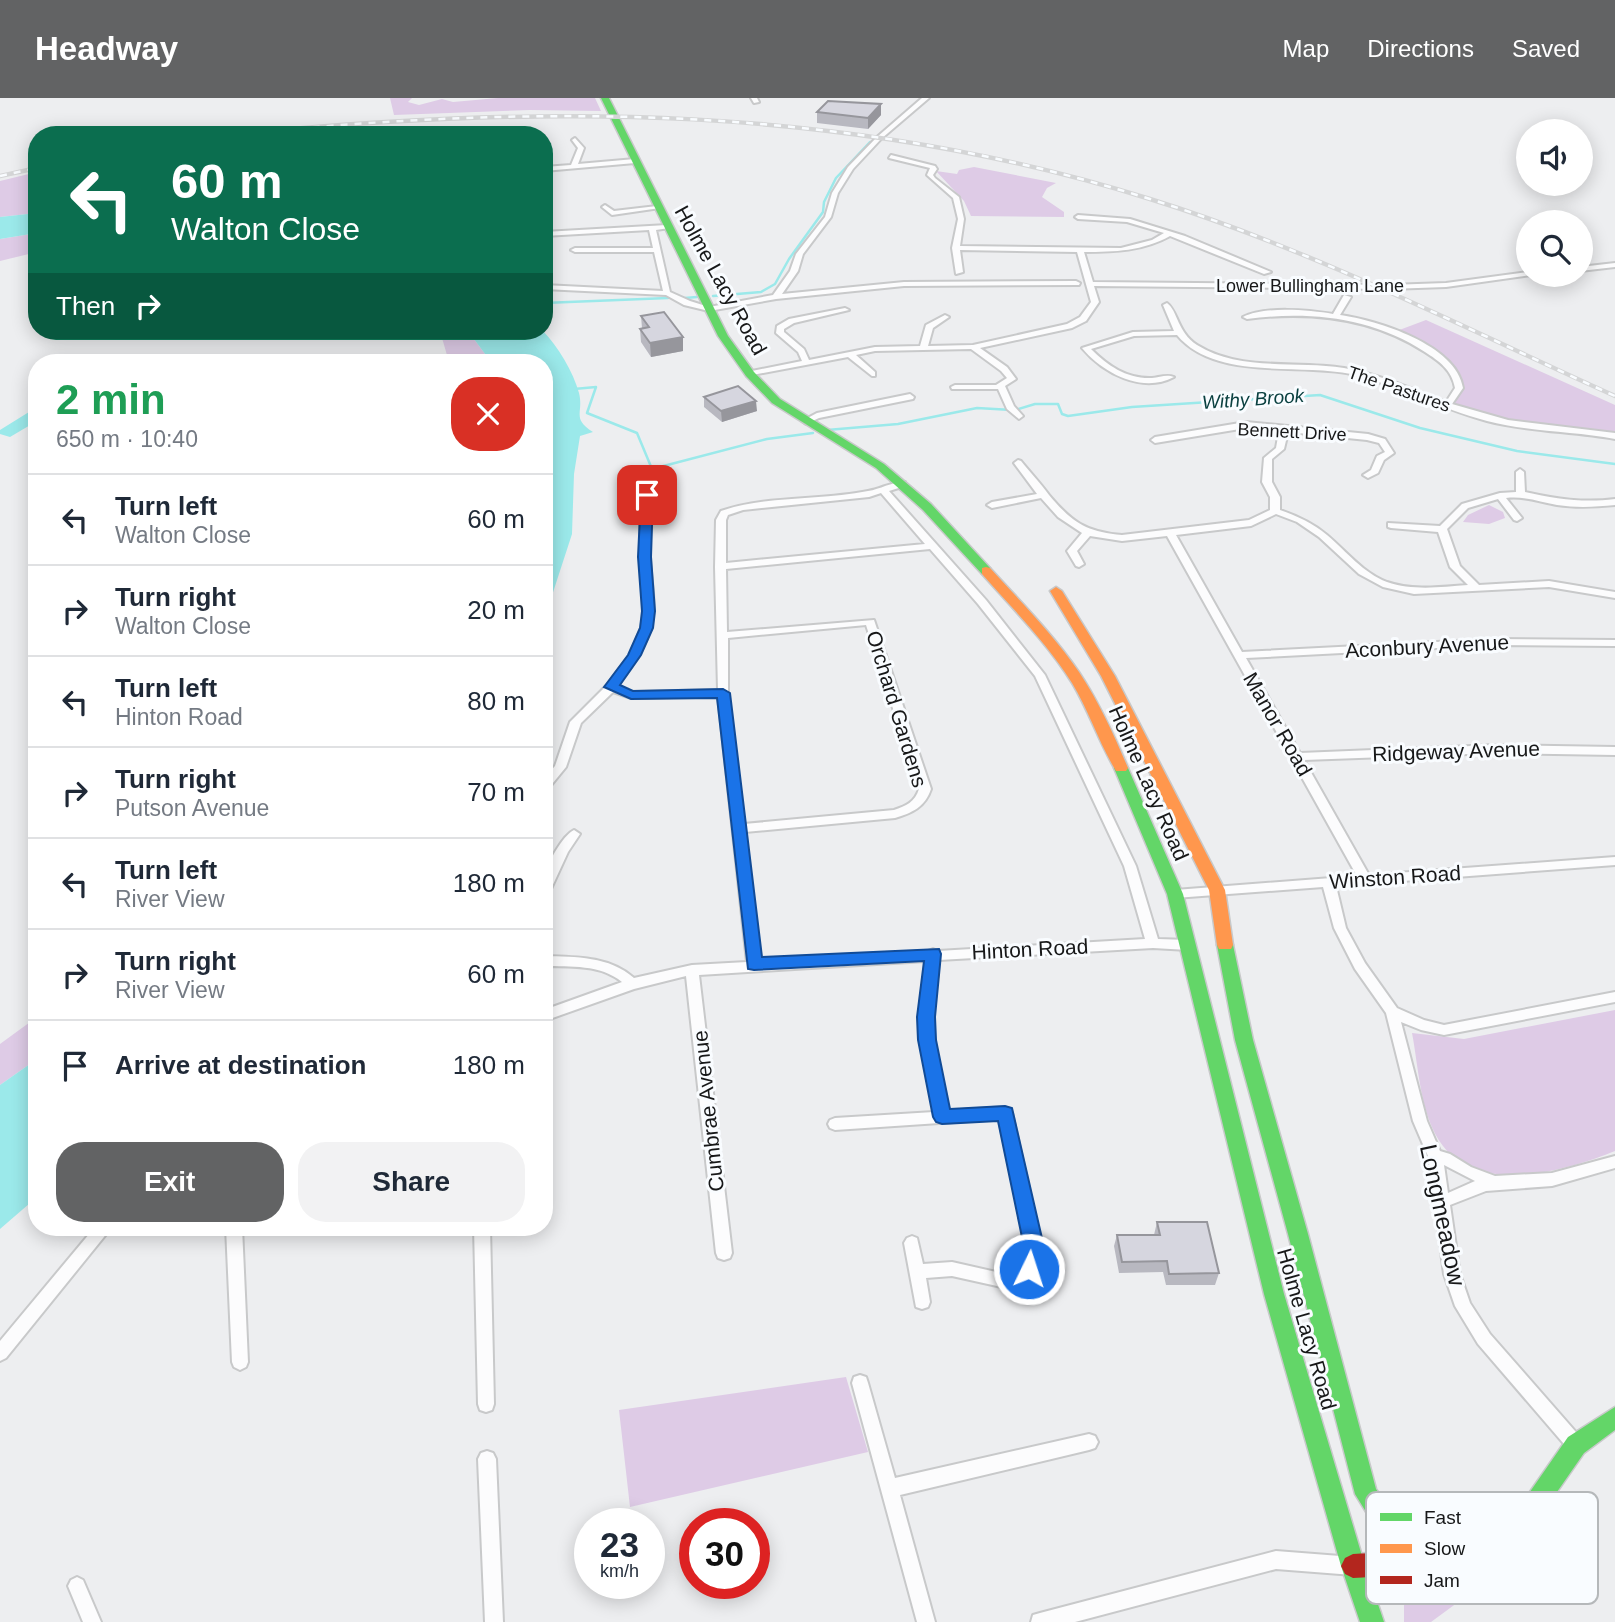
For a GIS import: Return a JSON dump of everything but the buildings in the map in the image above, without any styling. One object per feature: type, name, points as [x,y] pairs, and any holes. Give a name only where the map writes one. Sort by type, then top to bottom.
[{"type":"street","name":"Holme Lacy Road","points":[[605,98],[657,208],[659,228],[675,244],[723,336],[750,374],[776,401],[859,452],[902,484],[1012,597],[1067,665],[1107,736],[1175,894],[1274,1294],[1353,1566],[1372,1622]]},
{"type":"street","points":[[776,297],[794,271],[800,254],[828,217],[835,194],[850,168],[879,138],[926,98]]},
{"type":"street","points":[[574,166],[581,148],[575,140]]},
{"type":"street","points":[[891,157],[933,167],[930,176],[956,197],[961,219],[956,248],[959,272]]},
{"type":"street","points":[[553,168],[635,161]]},
{"type":"street","points":[[631,196],[635,209]]},
{"type":"street","points":[[605,206],[611,213],[657,208]]},
{"type":"street","points":[[1078,217],[1112,216],[1128,220],[1217,250],[1267,272]]},
{"type":"street","points":[[553,234],[659,228],[656,247],[667,293]]},
{"type":"street","points":[[956,248],[1121,250],[1154,242],[1170,233]]},
{"type":"street","points":[[575,250],[675,244]]},
{"type":"street","points":[[750,374],[875,349],[973,347],[1052,331],[1083,319],[1095,302],[1092,284],[1080,250]]},
{"type":"street","points":[[1593,268],[1615,265]]},
{"type":"street","name":"Lower Bullingham Lane","points":[[1092,284],[1400,286],[1446,285],[1516,276]]},
{"type":"street","points":[[553,287],[667,293],[687,303],[709,309],[776,297],[924,283],[1076,283]]},
{"type":"street","points":[[1335,317],[1347,297]]},
{"type":"street","points":[[1167,305],[1177,332],[1133,334],[1086,348],[1126,379],[1153,382],[1170,377]]},
{"type":"street","points":[[807,363],[801,351],[780,333],[780,328],[792,321],[845,310]]},
{"type":"street","points":[[1247,317],[1263,311],[1335,317],[1402,336],[1446,363],[1456,373],[1459,388],[1447,406]]},
{"type":"street","points":[[924,346],[929,327],[945,317]]},
{"type":"street","name":"The Pastures","points":[[1177,332],[1201,351],[1237,363],[1344,370],[1393,384],[1447,406],[1495,420],[1615,436]]},
{"type":"street","points":[[955,387],[1001,386],[1012,379],[1009,373],[973,347]]},
{"type":"street","points":[[851,355],[872,374]]},
{"type":"street","points":[[1001,386],[1010,407],[1020,416]]},
{"type":"street","points":[[806,421],[817,416],[910,397]]},
{"type":"street","name":"Bennett Drive","points":[[1155,440],[1246,425],[1368,437],[1382,442],[1390,453],[1380,458],[1376,471],[1368,475]]},
{"type":"street","points":[[1275,511],[1275,497],[1267,482],[1268,458],[1280,449],[1284,428]]},
{"type":"street","points":[[1018,463],[1065,520],[1086,534],[1113,538],[1170,533],[1251,523],[1275,511],[1300,520],[1322,535],[1362,572],[1383,584],[1414,591],[1549,584],[1615,595]]},
{"type":"street","points":[[1520,472],[1521,494]]},
{"type":"street","points":[[553,775],[560,767],[576,722],[611,687],[635,655],[646,628],[649,611],[645,510],[649,479]]},
{"type":"street","points":[[754,964],[723,693],[721,520],[724,513],[732,509],[884,491],[902,484]]},
{"type":"street","points":[[884,491],[1041,676],[1130,866],[1153,943]]},
{"type":"street","points":[[1391,525],[1442,529],[1465,506],[1500,496],[1521,494],[1578,504],[1615,502]]},
{"type":"street","points":[[992,505],[1045,495]]},
{"type":"street","points":[[1500,496],[1517,518]]},
{"type":"street","points":[[1442,529],[1455,567],[1476,587]]},
{"type":"street","name":"Manor Road","points":[[1170,533],[1365,879]]},
{"type":"street","points":[[1079,564],[1072,551],[1086,534]]},
{"type":"street","points":[[720,567],[933,546]]},
{"type":"street","name":"Holme Lacy Road","points":[[1056,591],[1108,676],[1217,890],[1229,978],[1248,1060],[1288,1197],[1366,1494]]},
{"type":"street","name":"Orchard Gardens","points":[[721,636],[870,622],[925,789],[922,799],[912,809],[895,814],[738,829]]},
{"type":"street","name":"Aconbury Avenue","points":[[1240,656],[1496,642],[1615,643]]},
{"type":"street","points":[[611,687],[631,695],[723,693]]},
{"type":"street","name":"Ridgeway Avenue","points":[[1297,757],[1450,749],[1542,748],[1615,751]]},
{"type":"street","points":[[553,871],[574,834]]},
{"type":"street","name":"Winston Road","points":[[1175,894],[1615,861]]},
{"type":"street","name":"Longmeadow","points":[[1328,881],[1340,928],[1360,965],[1392,1012],[1420,1121],[1435,1156],[1452,1274],[1463,1306],[1484,1339],[1576,1445]]},
{"type":"street","name":"Hinton Road","points":[[553,1013],[632,984],[692,970],[933,954],[1153,943],[1188,945]]},
{"type":"street","points":[[933,954],[926,1017],[927,1040],[942,1117]]},
{"type":"street","points":[[553,962],[608,965],[620,971],[632,984]]},
{"type":"street","name":"Cumbrae Avenue","points":[[692,970],[724,1253]]},
{"type":"street","points":[[1392,1012],[1421,1025],[1444,1030],[1615,997]]},
{"type":"street","points":[[835,1124],[1005,1113],[1034,1247],[1029,1269],[1006,1281],[952,1269],[917,1272]]},
{"type":"street","points":[[1435,1156],[1445,1158],[1466,1171],[1493,1182]]},
{"type":"street","points":[[1442,1200],[1451,1200],[1466,1190],[1493,1182],[1531,1182],[1572,1176],[1615,1162]]},
{"type":"street","points":[[0,1353],[97,1236]]},
{"type":"street","points":[[234,1236],[240,1362]]},
{"type":"street","points":[[482,1236],[486,1404]]},
{"type":"street","points":[[912,1243],[922,1302]]},
{"type":"street","points":[[860,1383],[926,1622]]},
{"type":"street","points":[[1543,1492],[1576,1445],[1615,1417]]},
{"type":"street","points":[[891,1488],[1089,1442]]},
{"type":"street","points":[[487,1459],[494,1622]]},
{"type":"street","points":[[1040,1622],[1276,1560],[1366,1565]]},
{"type":"street","points":[[77,1586],[92,1622]]},
{"type":"shaded area","points":[[390,98],[412,98],[408,102],[419,105],[442,99],[453,102],[498,98],[595,98],[601,111],[530,110],[394,115]]},
{"type":"shaded area","points":[[974,167],[1056,183],[1047,188],[1042,197],[1064,212],[1064,217],[971,216],[964,201],[936,171],[957,174],[959,170]]},
{"type":"shaded area","points":[[28,174],[28,214],[0,217],[0,181]]},
{"type":"shaded area","points":[[28,234],[28,254],[0,261],[0,239]]},
{"type":"shaded area","points":[[1426,320],[1615,405],[1615,435],[1532,427],[1446,405],[1458,387],[1449,368],[1434,353],[1394,332]]},
{"type":"shaded area","points":[[443,340],[475,340],[485,354],[447,354]]},
{"type":"shaded area","points":[[1489,505],[1503,512],[1505,518],[1489,524],[1463,522],[1468,515]]},
{"type":"shaded area","points":[[1615,1010],[1615,1151],[1550,1171],[1501,1175],[1479,1171],[1459,1161],[1443,1146],[1429,1121],[1425,1107],[1412,1033],[1464,1039]]},
{"type":"shaded area","points":[[28,1024],[28,1065],[0,1085],[0,1044]]},
{"type":"shaded area","points":[[846,1377],[868,1452],[630,1507],[619,1410]]},
{"type":"shaded area","points":[[1404,1604],[1456,1604],[1431,1622],[1404,1622]]},
{"type":"water","points":[[28,214],[28,234],[0,239],[0,217]]},
{"type":"water","points":[[475,340],[550,340],[569,368],[576,385],[580,400],[580,419],[593,432],[580,436],[574,474],[572,534],[553,592],[553,354],[485,354]]},
{"type":"water","points":[[28,413],[28,426],[10,437],[0,434],[0,430]]},
{"type":"water","points":[[28,1065],[28,1205],[0,1229],[0,1085]]},
{"type":"waterway","points":[[713,296],[761,292],[775,284],[789,259],[823,212],[824,202],[836,178],[870,142]]},
{"type":"waterway","points":[[685,298],[697,297]]},
{"type":"waterway","points":[[553,303],[668,298]]},
{"type":"waterway","points":[[574,389],[596,387],[587,413],[637,433],[652,469],[767,439],[813,433]]},
{"type":"waterway","name":"Withy Brook","points":[[1015,410],[1035,404],[1058,404],[1062,414],[1068,416],[1132,407],[1320,395],[1420,428],[1517,451],[1615,464]]},
{"type":"waterway","name":"Withy Brook","points":[[827,430],[898,424],[977,408],[1012,410]]},
{"type":"railway","points":[[334,126],[462,118],[578,116],[693,119],[808,129],[922,144],[1036,168],[1150,199],[1269,241],[1386,290],[1615,396]]},
{"type":"railway","points":[[0,176],[28,170]]},
{"type":"traffic: fast","points":[[605,98],[723,336],[750,374],[776,401],[880,466],[927,507],[986,571]]},
{"type":"traffic: fast","points":[[1121,768],[1175,894],[1274,1294],[1353,1566],[1372,1622]]},
{"type":"traffic: fast","points":[[1225,945],[1236,1009],[1366,1494]]},
{"type":"traffic: fast","points":[[1543,1492],[1576,1445],[1615,1417]]},
{"type":"traffic: slow","points":[[986,571],[1027,615],[1065,662],[1096,713],[1121,768]]},
{"type":"traffic: slow","points":[[1056,591],[1108,676],[1217,890],[1225,945]]},
{"type":"traffic: jam","points":[[1353,1566],[1366,1565]]},
{"type":"route","points":[[647,495],[645,557],[649,611],[646,628],[635,655],[611,687],[631,695],[723,693],[754,964],[933,954],[926,1017],[927,1040],[942,1117],[1005,1113],[1034,1247],[1029,1269]]}]
